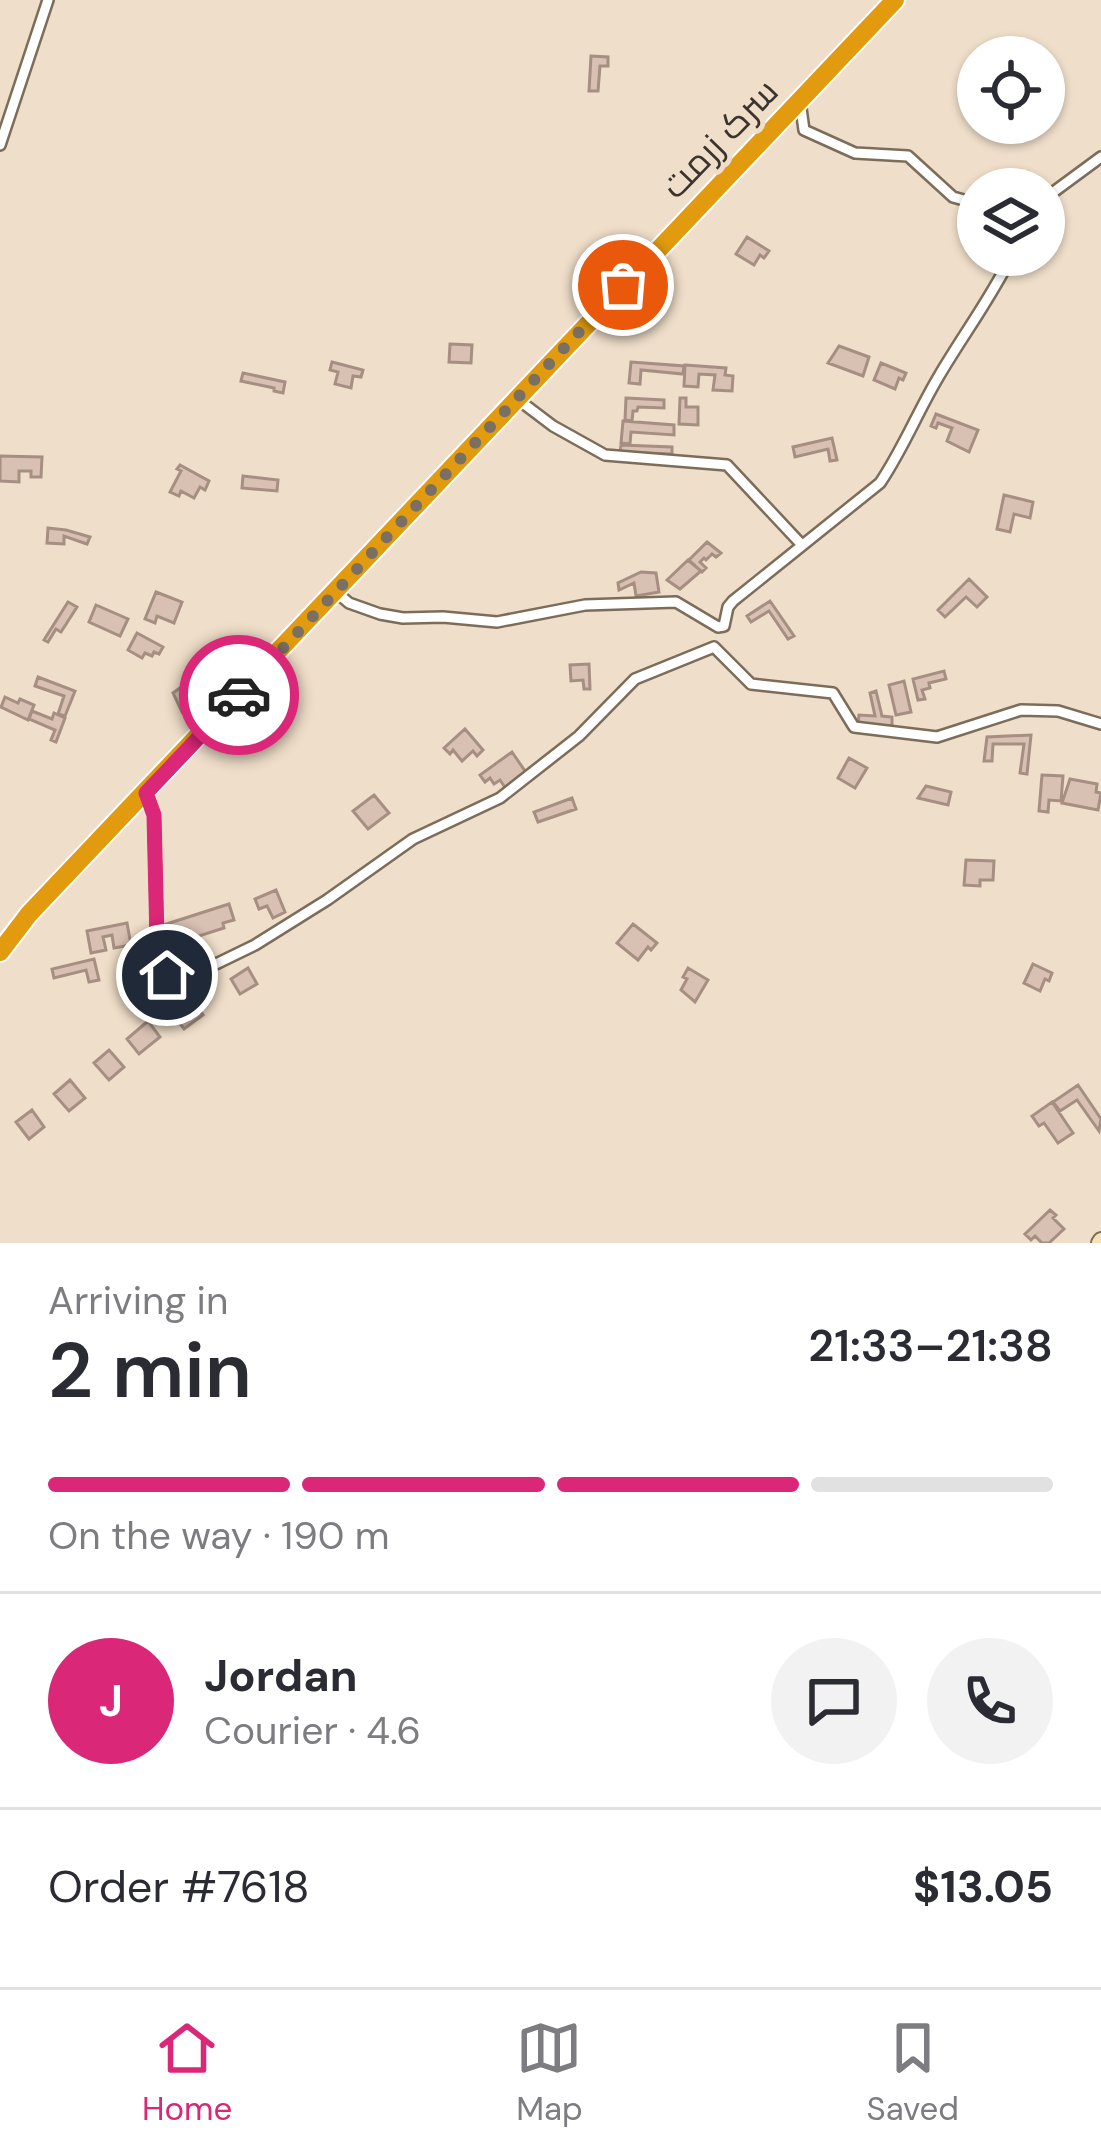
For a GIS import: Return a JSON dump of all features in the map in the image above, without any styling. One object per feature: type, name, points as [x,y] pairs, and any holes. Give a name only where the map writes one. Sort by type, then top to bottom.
[{"type":"highway","name":"سرک زرمت","points":[[0,952],[28,914],[895,0]]},
{"type":"street","points":[[0,145],[48,0]]},
{"type":"street","points":[[800,100],[804,130],[855,153],[908,156],[957,198]]},
{"type":"street","points":[[1065,184],[1101,157]]},
{"type":"street","points":[[336,592],[349,603],[403,618],[497,622],[585,605],[676,602],[724,626],[734,601],[880,483],[1001,276]]},
{"type":"street","points":[[515,398],[605,455],[727,465],[801,544]]},
{"type":"street","points":[[714,647],[718,627]]},
{"type":"street","points":[[146,793],[154,815],[157,939],[167,975],[182,975],[255,945],[413,839],[500,798],[579,736],[635,680],[714,647]]},
{"type":"street","points":[[714,647],[751,684],[833,693],[854,728],[937,737],[1021,710],[1058,711],[1101,724]]},
{"type":"building","points":[[591,56],[608,57],[608,66],[600,66],[598,91],[589,91]]},
{"type":"building","points":[[747,237],[769,251],[754,265],[736,254]]},
{"type":"building","points":[[450,344],[472,345],[471,363],[449,362]]},
{"type":"building","points":[[839,346],[869,357],[863,376],[828,363]]},
{"type":"building","points":[[332,362],[363,370],[361,377],[353,376],[351,388],[335,384],[338,372],[330,370]]},
{"type":"building","points":[[631,362],[684,366],[683,374],[641,370],[640,384],[629,383]]},
{"type":"building","points":[[881,363],[906,373],[895,389],[874,380]]},
{"type":"building","points":[[685,365],[726,368],[725,375],[733,376],[732,391],[713,390],[715,375],[699,374],[698,387],[684,386]]},
{"type":"building","points":[[243,373],[285,382],[283,393],[241,381]]},
{"type":"building","points":[[626,398],[664,400],[664,408],[638,407],[632,421],[625,420]]},
{"type":"building","points":[[680,398],[686,398],[686,407],[698,407],[698,425],[679,424]]},
{"type":"building","points":[[936,414],[978,430],[969,452],[947,441],[952,428],[938,423],[936,428],[931,426]]},
{"type":"building","points":[[623,421],[674,425],[674,435],[631,432],[630,444],[621,443]]},
{"type":"building","points":[[832,438],[837,460],[830,461],[828,449],[795,457],[793,447]]},
{"type":"building","points":[[621,445],[672,447],[672,454],[620,452]]},
{"type":"building","points":[[0,456],[42,457],[41,477],[19,471],[19,482],[0,481]]},
{"type":"building","points":[[180,465],[209,481],[194,498],[181,491],[179,496],[170,492]]},
{"type":"building","points":[[243,476],[278,480],[277,491],[242,488]]},
{"type":"building","points":[[1004,495],[1033,502],[1030,518],[1014,514],[1010,532],[997,529]]},
{"type":"building","points":[[48,528],[90,537],[87,544],[64,536],[64,544],[47,543]]},
{"type":"building","points":[[707,542],[721,553],[700,562],[706,568],[702,572],[689,560]]},
{"type":"building","points":[[688,560],[701,571],[680,589],[667,580]]},
{"type":"building","points":[[641,572],[656,573],[659,592],[636,596],[634,583],[619,590],[618,583]]},
{"type":"building","points":[[969,579],[987,597],[977,607],[966,597],[945,617],[938,610]]},
{"type":"building","points":[[156,592],[182,602],[174,623],[157,616],[155,623],[145,619]]},
{"type":"building","points":[[770,601],[794,636],[788,639],[769,611],[751,622],[747,616]]},
{"type":"building","points":[[68,602],[77,607],[61,632],[56,629],[48,642],[44,640]]},
{"type":"building","points":[[96,605],[128,619],[120,636],[89,622]]},
{"type":"building","points":[[137,633],[163,647],[159,654],[145,653],[142,658],[128,650]]},
{"type":"building","points":[[589,664],[590,689],[584,689],[583,680],[571,681],[570,665]]},
{"type":"building","points":[[944,671],[946,679],[929,683],[930,688],[922,690],[925,699],[918,700],[913,679]]},
{"type":"building","points":[[199,674],[211,686],[205,691],[201,685],[182,699],[187,708],[182,712],[173,693]]},
{"type":"building","points":[[38,677],[75,691],[65,716],[58,714],[64,696],[35,686]]},
{"type":"building","points":[[904,681],[911,712],[896,715],[889,685]]},
{"type":"building","points":[[876,691],[882,716],[892,717],[892,726],[858,724],[859,715],[875,716],[870,693]]},
{"type":"building","points":[[5,697],[34,705],[28,720],[1,707]]},
{"type":"building","points":[[32,711],[52,719],[54,713],[65,718],[56,742],[51,740],[55,730],[29,719]]},
{"type":"building","points":[[465,729],[483,750],[477,756],[473,751],[462,761],[453,750],[450,754],[444,748]]},
{"type":"building","points":[[1031,735],[1027,774],[1020,773],[1024,744],[993,744],[992,761],[984,761],[987,737]]},
{"type":"building","points":[[512,752],[527,774],[506,789],[500,780],[485,782],[480,775]]},
{"type":"building","points":[[849,758],[867,768],[855,788],[838,778]]},
{"type":"building","points":[[1042,775],[1063,776],[1061,801],[1049,800],[1048,812],[1039,811]]},
{"type":"building","points":[[1070,779],[1097,784],[1096,792],[1101,793],[1098,810],[1062,803]]},
{"type":"building","points":[[926,786],[951,792],[948,805],[918,798]]},
{"type":"building","points":[[374,795],[389,813],[368,829],[353,811]]},
{"type":"building","points":[[572,798],[576,809],[538,822],[534,812]]},
{"type":"building","points":[[966,860],[994,861],[993,880],[980,880],[980,886],[964,885]]},
{"type":"building","points":[[276,890],[285,912],[273,918],[267,906],[259,909],[255,899]]},
{"type":"building","points":[[229,904],[234,920],[223,923],[224,928],[171,945],[168,935],[160,937],[157,927]]},
{"type":"building","points":[[127,923],[131,945],[114,948],[112,935],[103,937],[106,950],[91,953],[87,931]]},
{"type":"building","points":[[633,924],[657,943],[638,960],[617,943]]},
{"type":"building","points":[[94,959],[99,980],[89,982],[86,970],[54,978],[52,969]]},
{"type":"building","points":[[1033,964],[1052,973],[1040,991],[1024,983]]},
{"type":"building","points":[[248,968],[257,984],[240,994],[231,979]]},
{"type":"building","points":[[688,968],[708,980],[695,1002],[681,990]]},
{"type":"building","points":[[186,994],[203,1015],[184,1029],[168,1008]]},
{"type":"building","points":[[148,1021],[160,1037],[139,1054],[127,1039]]},
{"type":"building","points":[[109,1050],[124,1067],[109,1080],[94,1063]]},
{"type":"building","points":[[70,1080],[85,1098],[69,1111],[54,1094]]},
{"type":"building","points":[[1078,1085],[1101,1119],[1099,1131],[1077,1100],[1060,1111],[1053,1102]]},
{"type":"building","points":[[1052,1102],[1073,1133],[1058,1143],[1044,1123],[1039,1126],[1032,1116]]},
{"type":"building","points":[[32,1110],[44,1127],[29,1139],[16,1122]]},
{"type":"building","points":[[1050,1210],[1064,1229],[1049,1243],[1035,1236],[1031,1240],[1025,1234]]},
{"type":"way so far","points":[[239,695],[623,285]]},
{"type":"route","points":[[167,975],[157,939],[154,815],[146,793],[239,695]]}]
